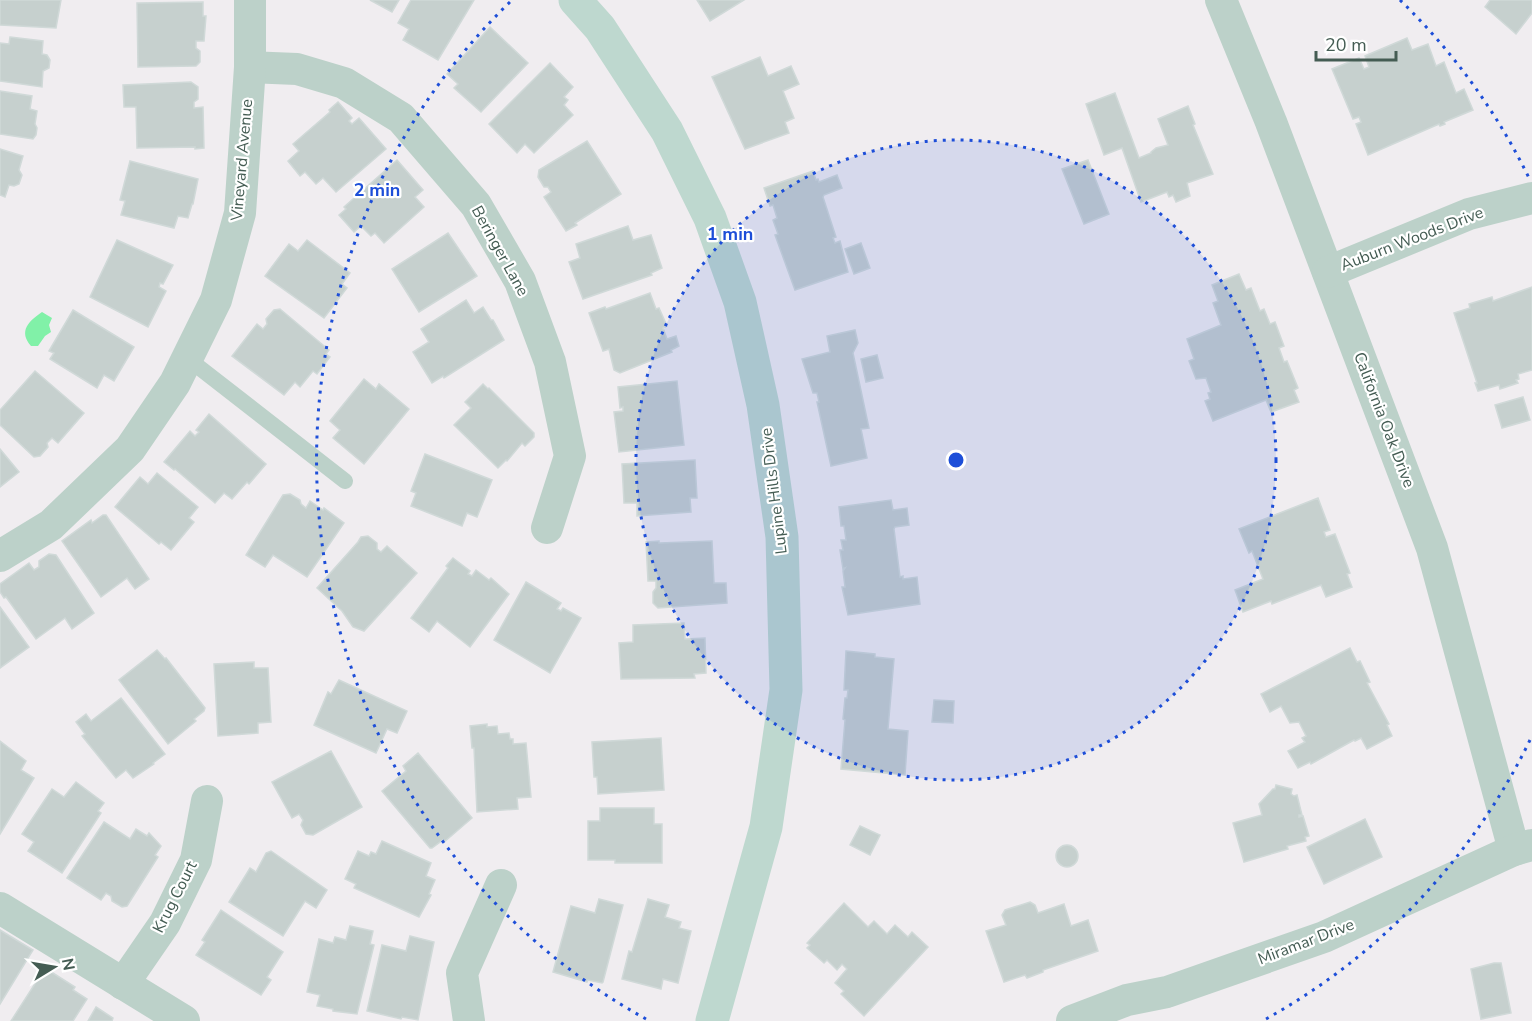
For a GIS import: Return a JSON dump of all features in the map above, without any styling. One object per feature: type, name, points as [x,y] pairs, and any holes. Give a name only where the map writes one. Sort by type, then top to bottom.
[{"type":"street","name":"Vineyard Avenue","points":[[0,556],[51,525],[130,450],[175,382],[216,300],[240,213],[250,67],[250,0]]},
{"type":"street","name":"Lupine Hills Drive","points":[[575,0],[600,28],[667,131],[710,218],[740,302],[763,405],[782,537],[786,690],[766,827],[712,1021]]},
{"type":"street","name":"California Oak Drive","points":[[1221,0],[1271,122],[1432,548],[1523,847]]},
{"type":"street","name":"Beringer Lane","points":[[250,67],[297,69],[344,83],[401,118],[476,205],[520,281],[550,362],[570,456],[547,528]]},
{"type":"street","name":"Auburn Woods Drive","points":[[1328,272],[1469,214],[1532,198]]},
{"type":"street","name":"Krug Court","points":[[123,984],[165,922],[196,860],[207,801]]},
{"type":"street","name":"Miramar Drive","points":[[1072,1021],[1127,1000],[1167,992],[1324,938],[1523,847]]},
{"type":"street","points":[[469,1021],[462,973],[501,885]]},
{"type":"street","points":[[0,908],[184,1021]]},
{"type":"lane","points":[[187,358],[345,481]]},
{"type":"shaded area","points":[[42,312],[52,318],[49,325],[51,332],[38,346],[31,346],[25,336],[25,331],[29,323]]},
{"type":"building","points":[[0,0],[61,0],[56,28],[0,25]]},
{"type":"building","points":[[370,0],[399,0],[392,12]]},
{"type":"building","points":[[411,0],[474,0],[438,60],[403,40],[409,29],[398,23]]},
{"type":"building","points":[[697,0],[744,0],[710,21]]},
{"type":"building","points":[[1490,0],[1532,0],[1532,13],[1516,34],[1485,7]]},
{"type":"building","points":[[203,2],[203,16],[206,16],[204,41],[196,41],[196,48],[200,51],[200,62],[196,66],[138,67],[137,3]]},
{"type":"building","points":[[490,27],[528,63],[481,112],[454,88],[458,84],[447,74]]},
{"type":"building","points":[[10,37],[43,41],[42,54],[47,55],[50,60],[49,68],[43,71],[42,87],[0,81],[0,43],[9,44]]},
{"type":"building","points":[[1407,38],[1412,50],[1428,44],[1436,66],[1444,62],[1456,93],[1464,89],[1473,110],[1444,122],[1445,124],[1440,126],[1439,124],[1368,155],[1356,124],[1361,122],[1359,117],[1353,119],[1332,69],[1359,58],[1364,69],[1369,67],[1365,56]]},
{"type":"building","points":[[760,57],[768,76],[791,66],[799,84],[783,91],[794,118],[785,122],[789,133],[745,149],[712,77]]},
{"type":"building","points":[[550,63],[573,87],[564,97],[568,100],[564,105],[573,115],[534,153],[525,144],[517,153],[489,124]]},
{"type":"building","points":[[191,82],[198,87],[198,99],[194,102],[194,108],[203,107],[204,148],[137,148],[136,107],[124,107],[123,85]]},
{"type":"building","points":[[0,91],[32,96],[30,109],[37,111],[36,135],[33,139],[0,134]]},
{"type":"building","points":[[1115,93],[1139,158],[1156,148],[1168,145],[1158,119],[1188,106],[1195,124],[1193,125],[1213,174],[1187,183],[1190,196],[1176,202],[1173,195],[1169,197],[1167,192],[1141,202],[1122,148],[1104,155],[1086,104]]},
{"type":"building","points":[[338,102],[352,118],[349,121],[352,124],[359,118],[386,149],[336,192],[323,178],[316,184],[305,172],[300,176],[288,161],[299,151],[293,144],[330,112],[329,110]]},
{"type":"building","points":[[587,141],[621,194],[566,231],[544,197],[551,192],[548,187],[544,187],[538,177],[539,170]]},
{"type":"building","points":[[0,149],[23,156],[19,170],[22,175],[19,184],[9,185],[5,197],[0,195]]},
{"type":"building","points":[[397,160],[423,190],[415,197],[424,207],[384,243],[375,233],[371,236],[361,226],[354,232],[339,215],[346,209],[344,207]]},
{"type":"building","points":[[1088,160],[1109,214],[1084,224],[1062,169]]},
{"type":"building","points":[[130,161],[198,179],[188,218],[178,216],[174,228],[121,215],[125,201],[120,200]]},
{"type":"building","points":[[813,171],[819,182],[837,175],[842,188],[823,197],[836,237],[833,238],[835,243],[840,241],[848,272],[795,290],[775,235],[778,234],[773,220],[777,218],[764,188]]},
{"type":"building","points":[[628,226],[633,240],[651,235],[662,268],[651,273],[652,275],[583,299],[569,262],[580,258],[576,244]]},
{"type":"building","points":[[448,233],[477,276],[419,312],[392,269]]},
{"type":"building","points":[[117,240],[173,265],[163,284],[160,283],[159,287],[166,291],[148,327],[90,297]]},
{"type":"building","points":[[307,240],[350,273],[342,284],[347,288],[324,318],[265,276],[289,244],[298,251]]},
{"type":"building","points":[[861,243],[870,268],[854,274],[845,249]]},
{"type":"building","points":[[1239,274],[1246,290],[1251,288],[1260,311],[1264,309],[1270,324],[1275,322],[1284,346],[1279,348],[1298,388],[1294,390],[1299,402],[1271,412],[1266,400],[1213,421],[1205,401],[1210,399],[1208,393],[1211,392],[1206,378],[1196,379],[1189,361],[1194,359],[1187,339],[1221,325],[1213,303],[1218,301],[1212,285]]},
{"type":"building","points":[[1532,287],[1532,370],[1518,374],[1519,379],[1516,380],[1518,383],[1500,389],[1499,385],[1478,391],[1454,313],[1470,308],[1469,304],[1492,297],[1493,301]]},
{"type":"building","points":[[650,293],[656,309],[659,308],[667,326],[663,328],[667,339],[676,336],[679,346],[671,350],[672,352],[620,373],[614,370],[609,349],[603,351],[589,313]]},
{"type":"building","points":[[466,300],[474,313],[483,307],[504,340],[444,378],[443,376],[432,383],[413,352],[429,342],[421,329]]},
{"type":"building","points":[[280,309],[329,350],[326,354],[330,357],[317,374],[313,371],[300,387],[295,382],[284,395],[232,356],[257,324],[263,329],[267,324],[266,319],[274,310]]},
{"type":"building","points":[[73,310],[134,347],[114,381],[104,375],[97,388],[50,359],[54,353],[49,351]]},
{"type":"building","points":[[855,330],[858,343],[853,353],[869,428],[861,429],[867,458],[831,466],[817,393],[813,393],[802,359],[830,352],[827,336]]},
{"type":"building","points":[[877,355],[883,378],[866,382],[861,359]]},
{"type":"building","points":[[35,371],[84,413],[58,443],[52,438],[40,456],[34,457],[0,425],[0,410]]},
{"type":"building","points":[[364,379],[376,389],[379,384],[409,409],[364,464],[333,438],[340,430],[330,421]]},
{"type":"building","points":[[677,381],[684,445],[619,452],[614,412],[623,411],[623,407],[620,408],[618,387]]},
{"type":"building","points":[[483,384],[534,433],[534,437],[525,446],[522,443],[498,468],[454,425],[471,408],[465,402]]},
{"type":"building","points":[[1523,397],[1530,420],[1502,428],[1495,405]]},
{"type":"building","points":[[209,414],[266,464],[232,499],[224,493],[215,503],[164,462],[190,431],[195,436],[199,432],[196,430]]},
{"type":"building","points":[[0,449],[19,472],[0,487]]},
{"type":"building","points":[[425,454],[492,480],[477,517],[467,513],[462,526],[411,506],[416,493],[411,491]]},
{"type":"building","points":[[695,460],[697,498],[690,498],[691,512],[637,516],[637,503],[624,503],[622,464]]},
{"type":"building","points":[[157,473],[198,507],[189,518],[194,522],[171,550],[161,542],[159,544],[115,507],[140,477],[148,484]]},
{"type":"building","points":[[290,494],[300,500],[306,508],[310,501],[344,523],[307,577],[273,555],[265,567],[246,555],[283,495]]},
{"type":"building","points":[[1318,498],[1330,530],[1324,532],[1326,537],[1335,534],[1350,573],[1347,574],[1352,587],[1326,597],[1321,585],[1272,604],[1271,601],[1243,612],[1235,590],[1263,579],[1252,551],[1249,553],[1239,529]]},
{"type":"building","points":[[891,500],[893,510],[907,508],[909,525],[894,529],[900,577],[903,576],[903,579],[917,577],[920,604],[848,615],[842,587],[845,587],[843,571],[845,568],[843,569],[840,550],[843,550],[841,540],[846,540],[844,526],[841,526],[839,507]]},
{"type":"building","points":[[106,515],[149,579],[135,589],[127,578],[101,597],[62,541],[91,520],[92,523]]},
{"type":"building","points":[[368,536],[377,543],[377,549],[381,552],[387,546],[417,573],[364,631],[353,627],[342,611],[317,588],[361,537]]},
{"type":"building","points":[[659,541],[659,543],[712,541],[714,583],[726,583],[727,603],[658,608],[653,603],[656,581],[648,581],[646,542]]},
{"type":"building","points":[[49,554],[56,555],[94,613],[72,629],[65,618],[36,639],[0,592],[0,584],[29,563],[34,570],[39,567],[39,561]]},
{"type":"building","points":[[453,558],[470,571],[468,574],[472,576],[476,570],[489,580],[491,578],[509,594],[470,647],[437,621],[429,632],[411,618]]},
{"type":"building","points":[[526,582],[561,603],[557,609],[561,611],[563,608],[581,618],[550,673],[494,640]]},
{"type":"building","points":[[0,607],[29,647],[0,668]]},
{"type":"building","points":[[684,623],[685,639],[705,638],[706,673],[694,674],[695,678],[621,679],[619,643],[633,642],[633,625]]},
{"type":"building","points":[[1350,648],[1357,662],[1360,661],[1370,682],[1367,683],[1389,724],[1387,725],[1392,736],[1367,749],[1361,738],[1354,740],[1311,764],[1310,762],[1298,768],[1288,751],[1305,742],[1302,738],[1306,736],[1299,722],[1290,723],[1281,706],[1270,712],[1261,694]]},
{"type":"building","points":[[157,650],[166,658],[205,708],[194,719],[196,721],[168,744],[119,680]]},
{"type":"building","points":[[846,651],[875,654],[875,657],[894,659],[888,729],[908,731],[905,775],[841,769],[845,720],[843,719],[848,690],[844,690]]},
{"type":"building","points":[[254,662],[254,668],[268,668],[271,722],[258,723],[258,733],[218,736],[214,664]]},
{"type":"building","points":[[339,680],[407,711],[397,733],[387,729],[376,753],[314,725],[328,692],[331,694]]},
{"type":"building","points":[[121,698],[165,754],[133,778],[126,770],[116,778],[82,736],[85,734],[76,722],[86,714],[91,721]]},
{"type":"building","points":[[934,700],[954,701],[953,723],[932,722]]},
{"type":"building","points":[[487,724],[487,727],[497,726],[498,734],[509,733],[513,744],[526,743],[531,797],[517,798],[518,809],[477,812],[474,748],[472,748],[470,726]]},
{"type":"building","points":[[661,738],[664,790],[598,794],[597,777],[594,777],[592,742]]},
{"type":"building","points":[[0,741],[26,761],[21,770],[34,778],[0,834]]},
{"type":"building","points":[[331,751],[362,807],[313,835],[306,834],[301,825],[303,820],[299,814],[292,818],[272,782]]},
{"type":"building","points":[[418,753],[472,818],[444,842],[443,840],[432,848],[382,791],[406,771],[403,766]]},
{"type":"building","points":[[76,782],[104,803],[98,811],[101,813],[62,873],[28,851],[34,842],[22,834],[52,789],[64,797]]},
{"type":"building","points":[[1276,785],[1292,789],[1291,794],[1297,795],[1302,815],[1299,817],[1303,816],[1309,836],[1305,837],[1306,841],[1287,846],[1288,849],[1244,862],[1233,823],[1262,815],[1259,804],[1275,789]]},
{"type":"building","points":[[600,808],[654,808],[654,824],[662,824],[662,863],[615,863],[615,860],[588,860],[588,821],[600,821]]},
{"type":"building","points":[[1365,819],[1382,857],[1324,884],[1307,847]]},
{"type":"building","points":[[104,822],[130,839],[136,829],[147,836],[149,833],[161,846],[155,855],[158,857],[127,906],[122,907],[112,901],[111,896],[106,893],[101,900],[67,878]]},
{"type":"building","points":[[860,826],[880,835],[870,855],[850,845]]},
{"type":"building","points":[[382,841],[431,863],[426,876],[435,880],[429,894],[431,895],[419,917],[354,888],[356,884],[345,879],[358,851],[369,856],[371,852],[376,854]]},
{"type":"building","points":[[1067,845],[1075,848],[1078,856],[1075,864],[1067,867],[1059,864],[1056,856],[1059,848]]},
{"type":"building","points":[[271,851],[327,890],[316,908],[305,901],[283,936],[229,902],[250,868],[256,872],[266,853]]},
{"type":"building","points":[[599,899],[623,905],[603,982],[588,980],[587,982],[553,972],[571,906],[595,913]]},
{"type":"building","points":[[648,899],[669,905],[665,917],[681,922],[679,928],[691,931],[678,983],[663,979],[661,989],[622,979],[629,951],[632,952]]},
{"type":"building","points":[[1030,902],[1035,905],[1038,913],[1064,904],[1071,926],[1088,920],[1098,951],[1027,978],[1025,975],[1004,982],[986,931],[1006,925],[1002,915],[1005,910]]},
{"type":"building","points":[[844,903],[868,927],[874,921],[887,934],[895,925],[908,937],[912,932],[928,947],[864,1016],[841,994],[844,991],[835,983],[847,969],[842,964],[837,970],[827,960],[824,963],[807,948],[810,945],[807,943]]},
{"type":"building","points":[[221,910],[283,952],[267,977],[271,980],[261,995],[196,955],[205,942],[202,940]]},
{"type":"building","points":[[350,926],[373,931],[370,944],[374,945],[357,1014],[317,1006],[320,995],[307,992],[319,939],[333,943],[335,937],[346,940]]},
{"type":"building","points":[[0,930],[33,950],[0,1004]]},
{"type":"building","points":[[410,936],[434,942],[418,1020],[402,1017],[401,1019],[367,1011],[382,945],[406,951]]},
{"type":"building","points":[[1501,963],[1511,1013],[1481,1019],[1471,969]]},
{"type":"building","points":[[45,968],[75,987],[73,990],[87,999],[73,1021],[11,1021]]},
{"type":"building","points":[[96,1007],[113,1018],[112,1021],[88,1021]]}]
